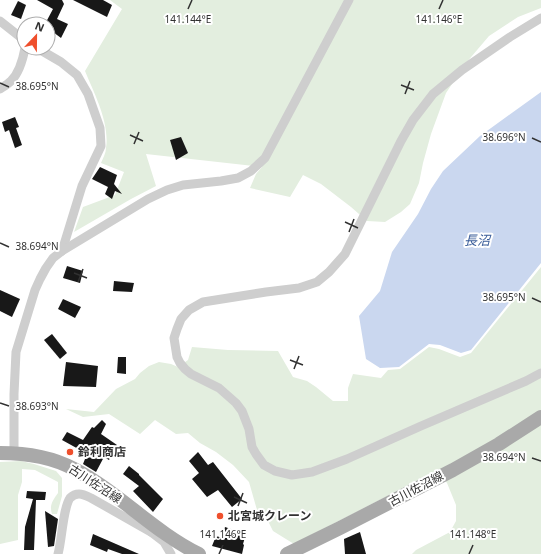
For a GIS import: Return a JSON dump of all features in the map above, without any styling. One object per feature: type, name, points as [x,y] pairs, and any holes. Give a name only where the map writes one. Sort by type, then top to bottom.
[{"type":"main road","name":"古川佐沼線","points":[[287,554],[453,470],[541,418]]},
{"type":"main road","name":"古川佐沼線","points":[[0,453],[14,453],[45,458],[72,468],[100,485],[154,529],[199,554]]},
{"type":"street","points":[[14,453],[16,352],[35,290],[46,268],[62,251],[148,199],[167,190],[183,184],[238,178],[251,171],[265,158],[349,0]]},
{"type":"street","points":[[541,18],[462,70],[433,94],[413,120],[401,140],[345,254],[329,272],[317,282],[299,288],[203,302],[189,310],[182,319],[174,338],[177,356],[185,370],[219,388],[236,403],[242,411],[249,429],[252,447],[264,465],[275,471],[292,476],[312,472],[347,459],[526,381],[541,373]]},
{"type":"street","points":[[0,21],[16,34]]},
{"type":"street","points":[[0,89],[12,81],[20,67],[23,56]]},
{"type":"street","points":[[51,56],[77,75],[88,94],[100,128],[101,146],[82,186],[62,251]]},
{"type":"street","points":[[58,554],[66,508],[70,499],[74,495],[78,494],[91,498],[154,529],[171,554]]},
{"type":"green space","points":[[110,0],[541,0],[541,8],[518,17],[489,36],[466,63],[446,93],[431,134],[419,183],[410,204],[401,212],[385,222],[367,221],[321,184],[303,175],[290,197],[250,188],[256,174],[262,167],[146,154],[156,186],[74,232],[83,207],[115,195],[124,172],[101,163],[106,150],[106,129],[97,98],[85,71],[122,9]]},
{"type":"green space","points":[[541,267],[541,554],[412,554],[416,550],[450,532],[456,521],[456,505],[447,483],[438,470],[294,544],[273,531],[267,519],[257,510],[249,482],[233,465],[188,433],[176,434],[155,420],[140,434],[109,414],[83,417],[66,409],[94,412],[116,389],[135,379],[149,366],[159,362],[178,367],[188,360],[192,347],[228,350],[278,351],[293,377],[307,381],[333,401],[348,401],[348,388],[353,374],[381,378],[388,370],[400,369],[429,347],[460,357],[471,353]]},
{"type":"green space","points":[[21,461],[56,471],[62,478],[62,496],[57,514],[52,514],[51,505],[58,493],[58,482],[35,470],[22,469],[22,482],[18,495],[18,540],[0,544],[0,462]]},
{"type":"water","name":"長沼","points":[[541,92],[541,263],[471,350],[461,353],[440,345],[429,344],[399,367],[380,368],[366,359],[359,316],[380,291],[392,252],[418,214],[431,189],[443,171],[480,136]]},
{"type":"building","points":[[37,0],[62,0],[64,4],[57,19],[68,24],[61,38],[56,34],[56,16],[49,16],[53,9]]},
{"type":"building","points":[[73,0],[103,0],[112,5],[107,17]]},
{"type":"building","points":[[18,1],[26,5],[22,16],[16,17],[11,15]]},
{"type":"building","points":[[15,117],[19,127],[16,128],[22,145],[15,148],[9,130],[5,132],[2,122]]},
{"type":"building","points":[[181,137],[188,153],[176,160],[170,140]]},
{"type":"building","points":[[100,167],[117,175],[114,184],[122,194],[115,191],[112,199],[105,194],[108,187],[92,179]]},
{"type":"building","points":[[67,266],[83,271],[80,283],[63,278]]},
{"type":"building","points":[[114,281],[134,283],[132,292],[113,291]]},
{"type":"building","points":[[0,290],[20,299],[12,317],[0,311]]},
{"type":"building","points":[[63,299],[81,307],[75,318],[58,309]]},
{"type":"building","points":[[52,334],[67,353],[60,359],[44,340]]},
{"type":"building","points":[[118,357],[126,357],[126,374],[117,373]]},
{"type":"building","points":[[66,362],[98,366],[96,387],[63,386]]},
{"type":"building","points":[[102,420],[106,424],[101,434],[117,445],[109,460],[104,457],[96,472],[83,464],[85,459],[80,454],[82,451],[62,440],[67,432],[83,440],[92,427],[94,428]]},
{"type":"building","points":[[198,452],[208,465],[213,462],[242,499],[232,507],[218,490],[207,497],[192,479],[199,473],[189,461]]},
{"type":"building","points":[[129,466],[139,474],[163,499],[153,512],[133,491],[139,486],[123,474]]},
{"type":"building","points":[[27,491],[46,492],[45,500],[36,500],[34,550],[24,550],[25,527],[33,499],[26,498]]},
{"type":"building","points":[[45,511],[58,519],[54,546],[48,547]]},
{"type":"building","points":[[225,527],[246,534],[242,554],[212,546],[216,536],[222,538]]},
{"type":"building","points":[[360,532],[366,554],[345,554],[344,539]]},
{"type":"building","points":[[93,534],[139,554],[122,554],[108,549],[107,552],[90,545]]},
{"type":"place","name":"鈴利商店","points":[[70,452]]},
{"type":"place","name":"北宮城クレーン","points":[[220,516]]}]
